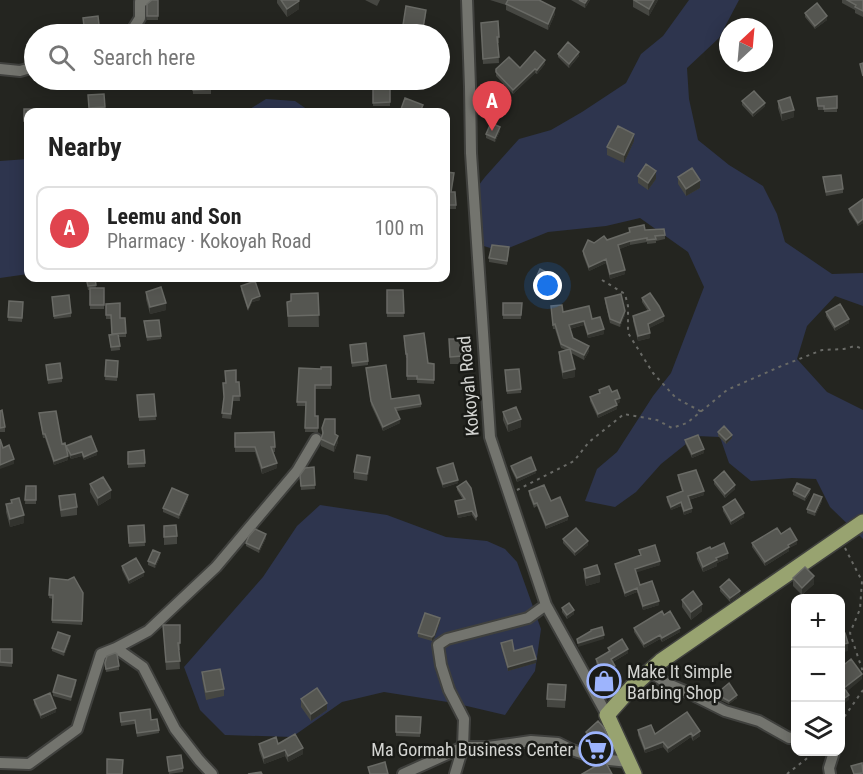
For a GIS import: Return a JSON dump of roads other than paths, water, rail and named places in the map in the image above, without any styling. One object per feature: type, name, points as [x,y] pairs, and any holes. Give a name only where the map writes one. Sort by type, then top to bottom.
[{"type":"main road","points":[[607,715],[632,687],[670,655],[863,522]]},
{"type":"main road","name":"Kokoyah Road","points":[[607,715],[631,768]]},
{"type":"street","points":[[136,24],[140,18],[140,2],[146,0]]},
{"type":"street","name":"Kokoyah Road","points":[[466,0],[471,153],[490,437],[546,605],[607,715]]},
{"type":"street","points":[[0,69],[24,70]]},
{"type":"street","points":[[0,763],[29,764],[77,729],[101,654],[148,631],[216,567],[297,471],[316,439]]},
{"type":"street","points":[[455,774],[464,747],[464,719],[449,690],[441,665],[438,645],[447,639],[528,618],[546,605]]},
{"type":"street","points":[[116,648],[143,667],[175,729],[212,774]]},
{"type":"street","points":[[649,672],[666,683],[725,711],[759,721],[791,738]]},
{"type":"street","points":[[403,774],[464,747],[488,747],[531,741],[558,743],[572,750],[631,768]]},
{"type":"street","points":[[830,774],[833,756]]},
{"type":"place","name":"Leemu and Son","points":[[492,131]]},
{"type":"place","name":"Make It Simple Barbing Shop","points":[[604,681]]},
{"type":"place","name":"Ma Gormah Business Center","points":[[596,749]]}]
